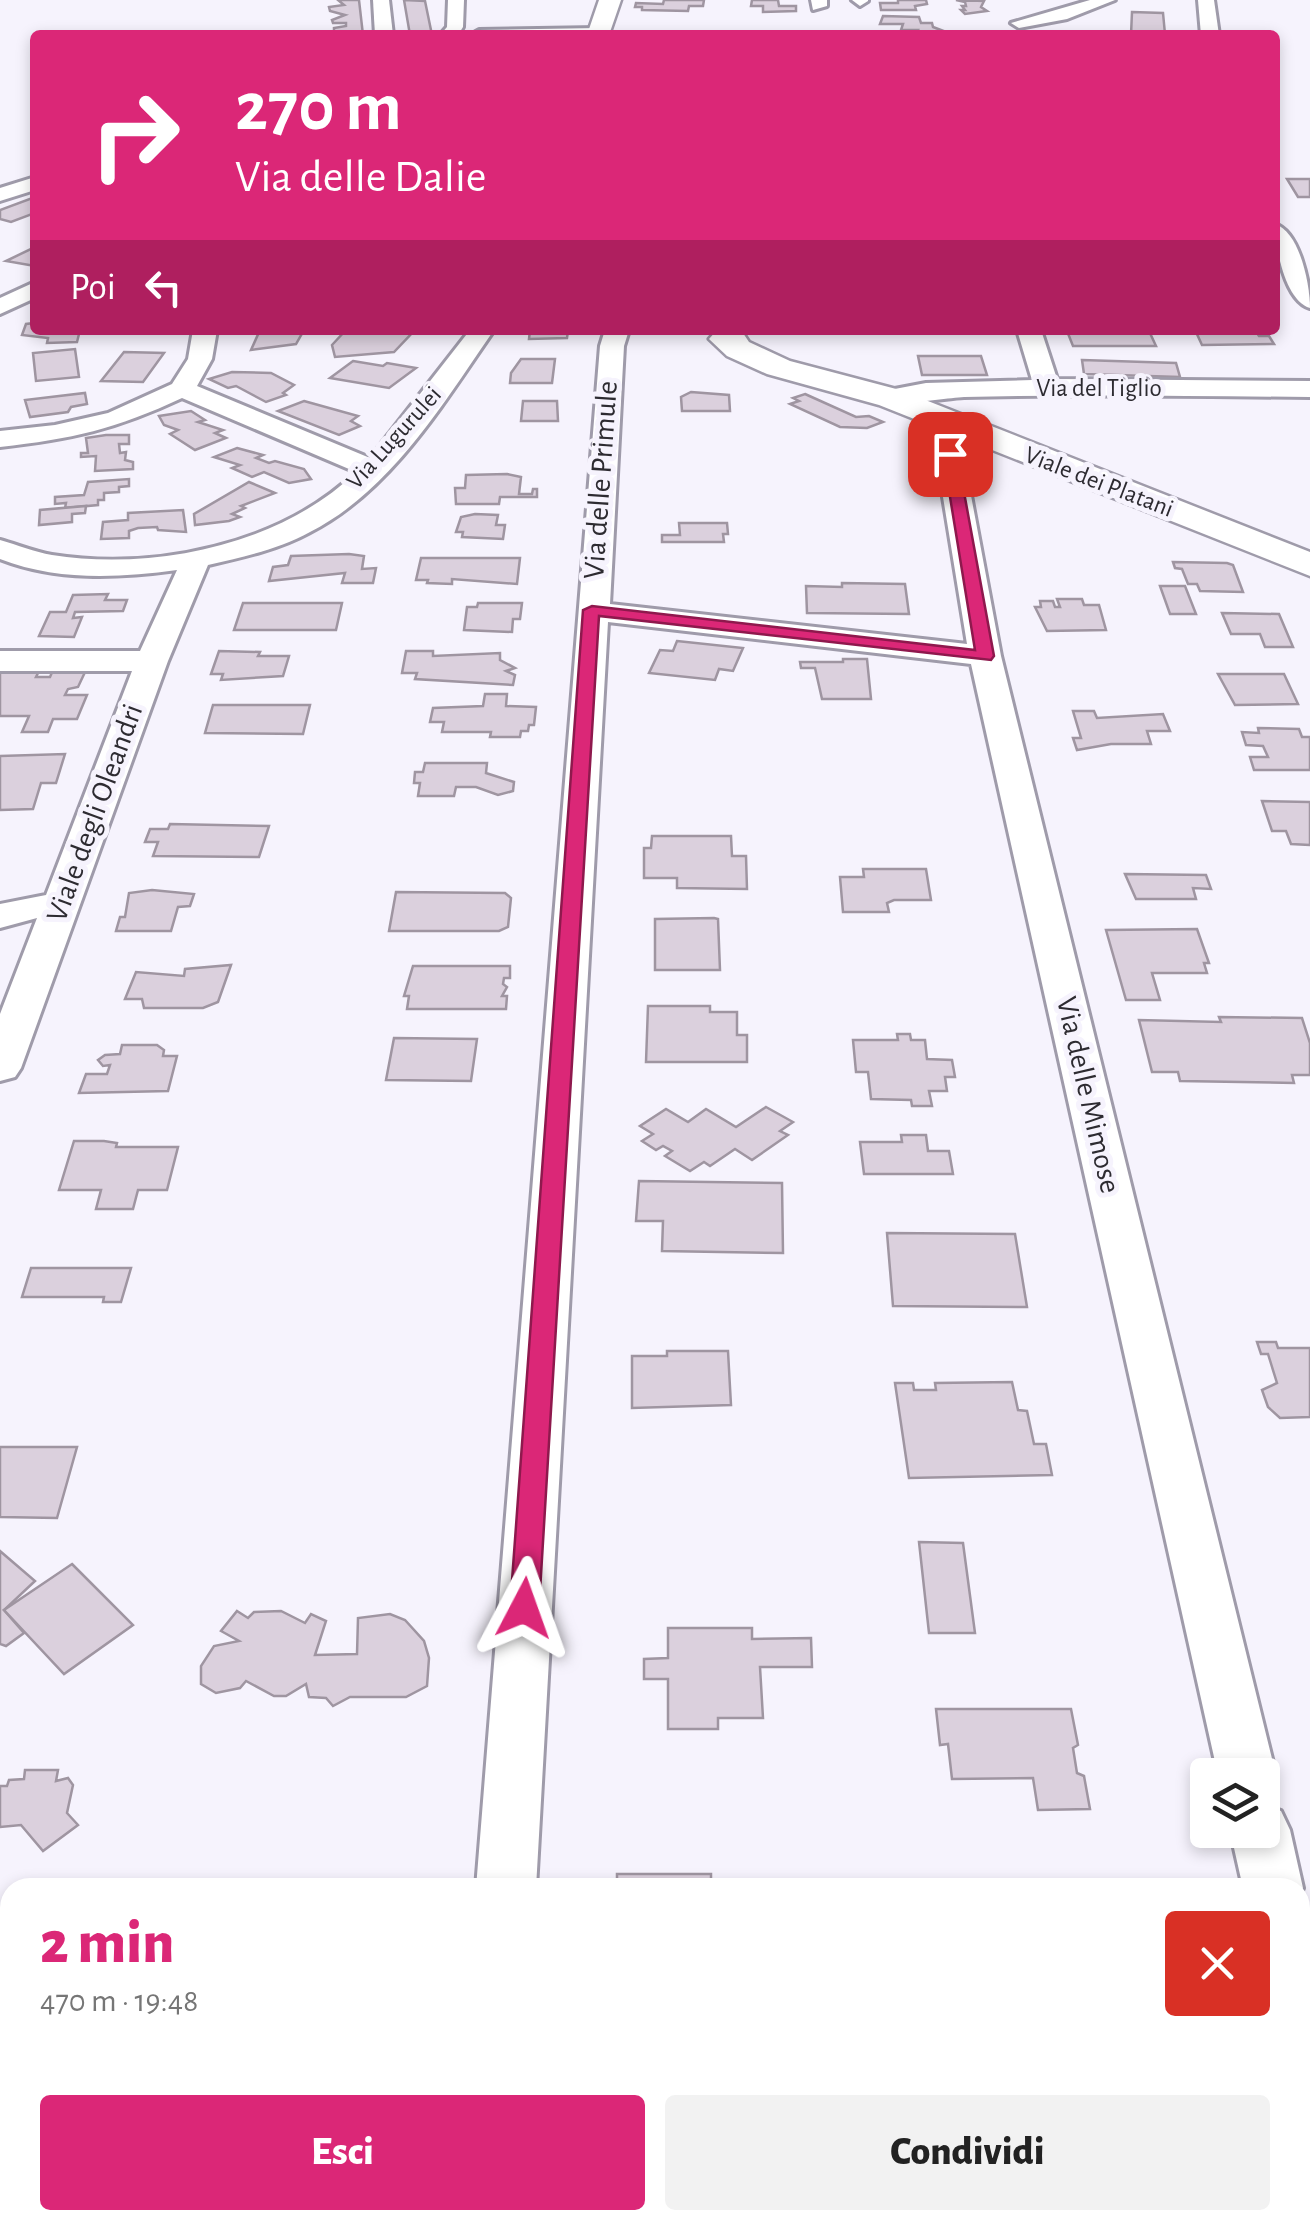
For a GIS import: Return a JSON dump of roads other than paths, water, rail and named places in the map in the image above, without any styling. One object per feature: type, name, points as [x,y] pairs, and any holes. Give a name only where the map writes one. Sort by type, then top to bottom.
[{"type":"main road","points":[[599,30],[610,0]]},
{"type":"main road","name":"Viale dei Platani","points":[[723,335],[732,346],[786,369],[855,392],[888,397],[1310,564]]},
{"type":"street","points":[[381,0],[384,30]]},
{"type":"street","points":[[453,30],[456,0]]},
{"type":"street","points":[[1016,0],[1015,29],[1107,0]]},
{"type":"street","points":[[1206,0],[1209,30]]},
{"type":"street","points":[[0,195],[30,185]]},
{"type":"street","points":[[1280,241],[1310,301]]},
{"type":"street","points":[[0,307],[30,292]]},
{"type":"street","points":[[0,439],[54,434],[116,420],[182,389],[200,359],[205,335]]},
{"type":"street","name":"Via Lugurulei","points":[[0,549],[31,563],[114,568],[196,559],[244,547],[304,524],[373,468],[478,335]]},
{"type":"street","name":"Via delle Primule","points":[[507,1878],[592,610],[615,335]]},
{"type":"street","points":[[1031,335],[1047,387]]},
{"type":"street","name":"Via del Tiglio","points":[[888,397],[926,391],[1047,387],[1310,390]]},
{"type":"street","points":[[182,389],[373,468]]},
{"type":"street","name":"Via delle Mimose","points":[[988,438],[950,454],[985,656],[1243,1758]]},
{"type":"street","name":"Viale degli Oleandri","points":[[0,1068],[152,660],[196,559]]},
{"type":"street","points":[[592,610],[985,656]]},
{"type":"street","points":[[0,661],[152,660]]},
{"type":"street","points":[[0,917],[28,908],[61,905]]},
{"type":"street","points":[[1264,1848],[1271,1878]]}]
